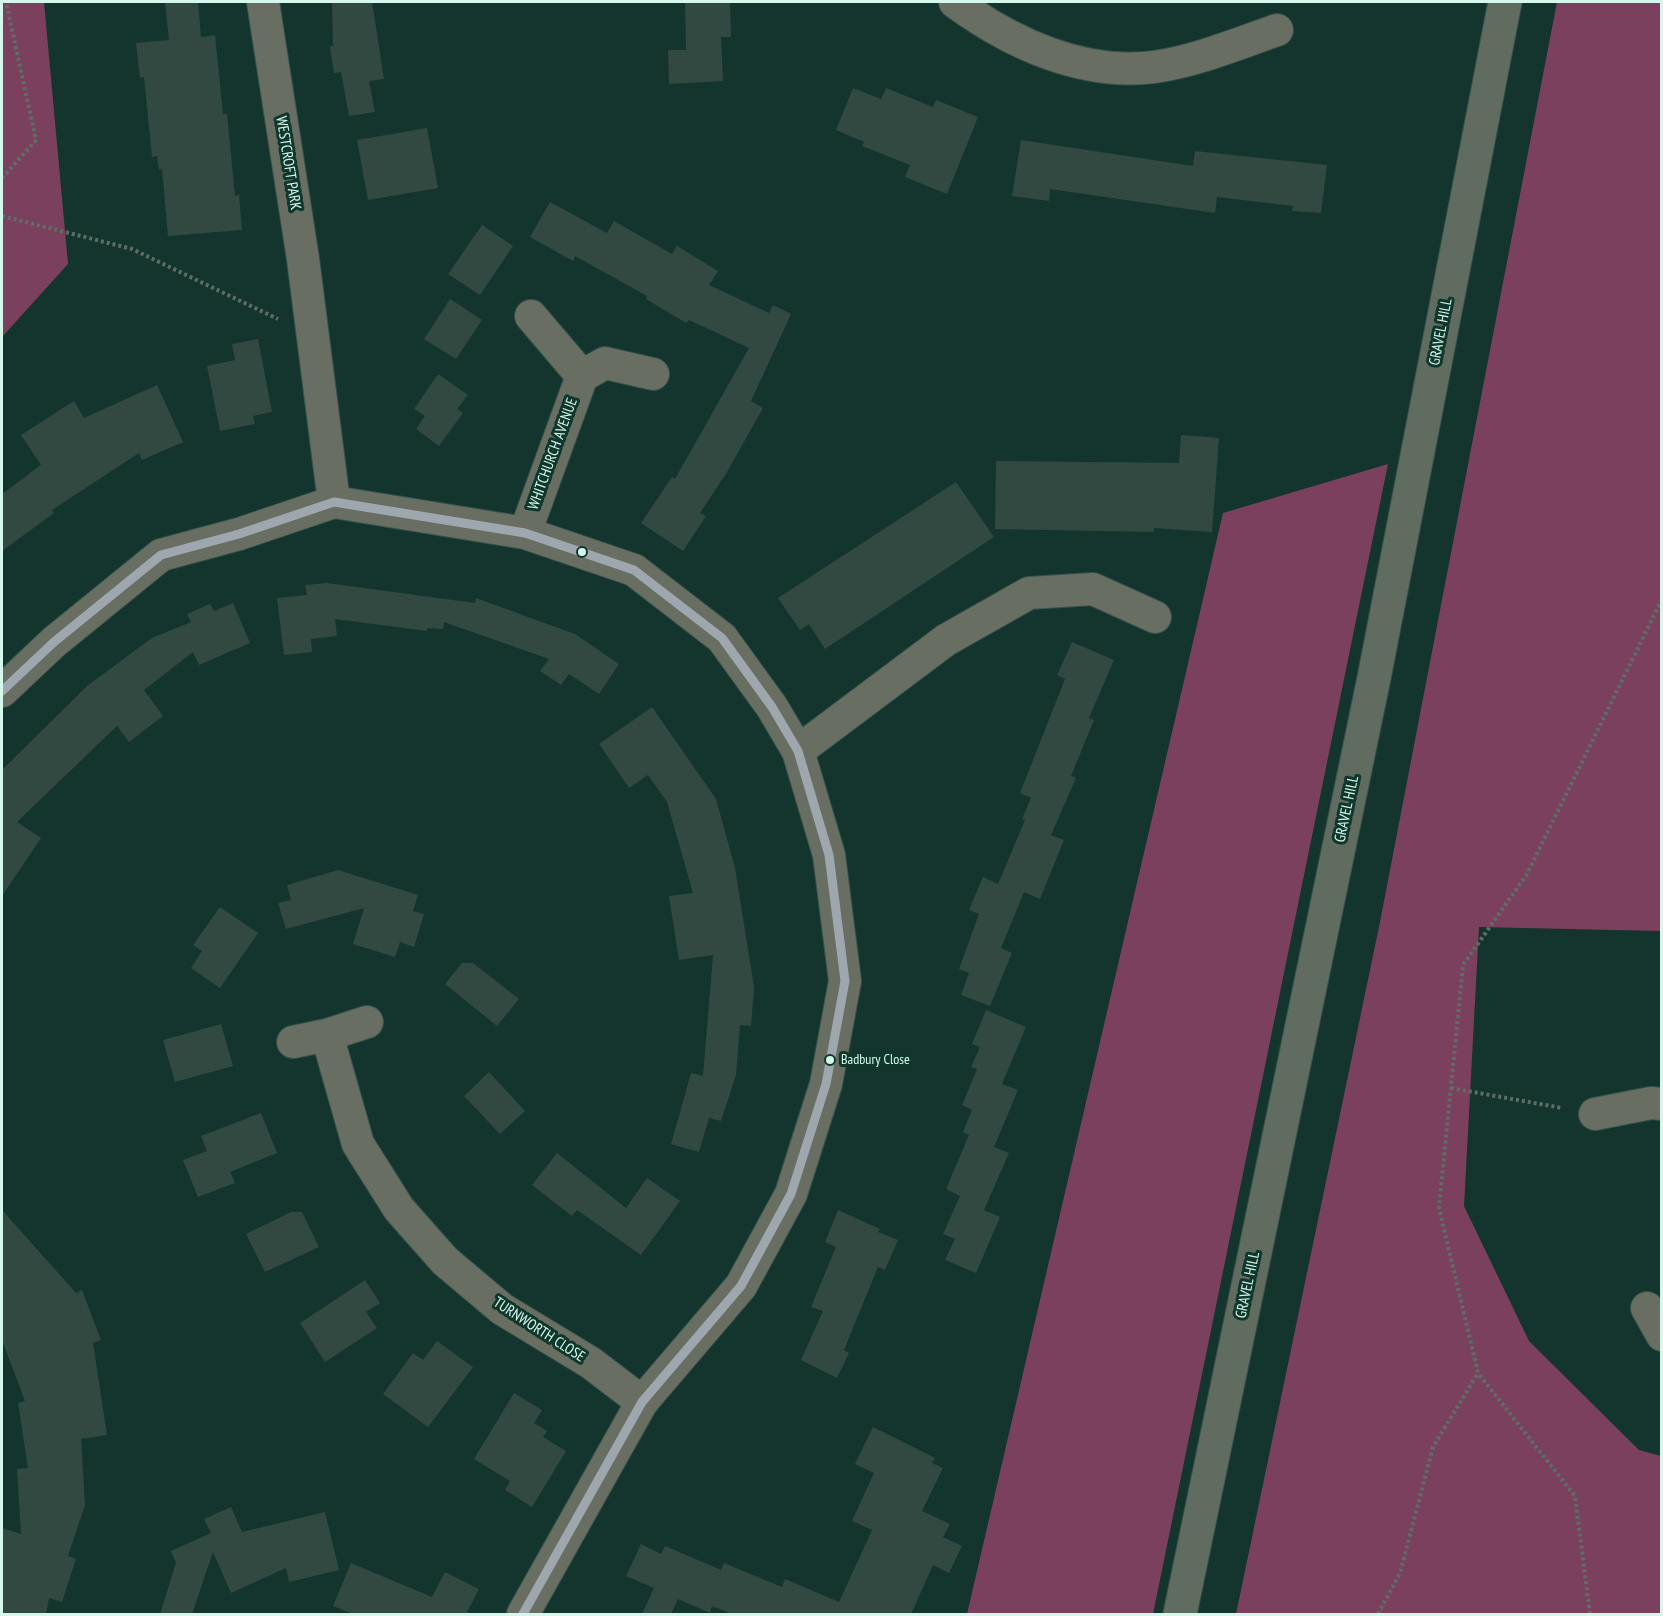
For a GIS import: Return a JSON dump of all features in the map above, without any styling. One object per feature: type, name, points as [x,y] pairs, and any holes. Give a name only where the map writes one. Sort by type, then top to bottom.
[{"type":"main road","name":"GRAVEL HILL","points":[[1180,1614],[1374,678],[1505,2]]},
{"type":"street","name":"WESTCROFT PARK","points":[[263,2],[313,335],[334,502]]},
{"type":"street","points":[[955,2],[982,21],[1047,54],[1109,69],[1154,67],[1192,59],[1277,30]]},
{"type":"street","points":[[531,316],[582,376],[605,363],[653,374]]},
{"type":"street","name":"WHITCHURCH AVENUE","points":[[525,533],[582,376]]},
{"type":"street","points":[[2,691],[54,642],[161,555],[239,534],[334,502],[525,533],[634,570],[722,638],[772,707],[798,750],[829,855],[844,981],[826,1084],[791,1194],[741,1286],[642,1402],[530,1602]]},
{"type":"street","points":[[798,750],[946,640],[1029,593],[1093,589],[1155,618]]},
{"type":"street","points":[[293,1042],[327,1035],[367,1022]]},
{"type":"street","name":"TURNWORTH CLOSE","points":[[327,1035],[358,1144],[399,1209],[445,1261],[502,1309],[591,1363],[642,1402]]},
{"type":"street","points":[[1595,1114],[1651,1103],[1662,1104]]},
{"type":"path","points":[[2,178],[36,140],[6,2]]},
{"type":"path","points":[[2,216],[132,249],[313,335]]},
{"type":"path","points":[[1590,1614],[1575,1496],[1478,1374],[1439,1208],[1462,965],[1527,874],[1662,599]]},
{"type":"path","points":[[1451,1088],[1595,1114]]},
{"type":"path","points":[[1378,1614],[1400,1573],[1433,1447],[1478,1374]]},
{"type":"shaded area","points":[[2,2],[44,2],[68,264],[2,337]]},
{"type":"shaded area","points":[[1557,2],[1661,2],[1661,931],[1479,927],[1464,1206],[1529,1341],[1639,1450],[1661,1456],[1661,1614],[1236,1614],[1380,922]]},
{"type":"shaded area","points":[[1388,464],[1153,1614],[967,1614],[1223,513]]},
{"type":"building","points":[[165,2],[198,2],[201,37],[215,35],[223,114],[227,114],[235,196],[239,195],[242,230],[168,236],[162,169],[159,170],[157,156],[152,157],[144,77],[140,78],[136,43],[169,40]]},
{"type":"building","points":[[332,2],[372,2],[384,79],[369,81],[375,112],[349,116],[341,72],[334,73],[330,47],[333,46]]},
{"type":"building","points":[[685,2],[730,2],[731,37],[721,37],[723,81],[669,84],[668,50],[686,50]]},
{"type":"building","points":[[853,88],[881,99],[886,88],[933,107],[936,100],[978,117],[947,194],[905,177],[910,165],[862,146],[864,142],[836,130]]},
{"type":"building","points":[[427,128],[438,188],[368,200],[357,140]]},
{"type":"building","points":[[1021,140],[1193,166],[1195,151],[1327,165],[1321,213],[1292,211],[1293,206],[1217,197],[1215,213],[1050,189],[1049,201],[1012,196]]},
{"type":"building","points":[[550,202],[607,233],[614,221],[672,254],[677,246],[718,271],[709,285],[769,313],[773,305],[791,314],[751,401],[763,408],[727,472],[700,513],[706,516],[683,551],[641,523],[672,477],[675,479],[749,348],[689,320],[686,323],[646,299],[647,296],[575,256],[573,261],[530,237]]},
{"type":"building","points":[[482,225],[513,246],[480,295],[448,274]]},
{"type":"building","points":[[450,299],[482,320],[456,359],[424,339]]},
{"type":"building","points":[[258,339],[272,412],[253,416],[255,424],[220,431],[207,366],[235,360],[232,344]]},
{"type":"building","points":[[438,374],[468,395],[457,409],[463,413],[439,446],[416,429],[425,416],[414,409]]},
{"type":"building","points":[[157,385],[183,442],[142,460],[139,453],[52,510],[54,513],[2,551],[2,494],[41,465],[21,435],[74,401],[84,418]]},
{"type":"building","points":[[1181,435],[1219,438],[1212,532],[1154,528],[1154,532],[995,529],[996,461],[1179,463]]},
{"type":"building","points":[[956,482],[994,537],[825,649],[809,624],[800,630],[778,598]]},
{"type":"building","points":[[327,583],[475,603],[476,598],[575,634],[619,664],[599,694],[569,674],[561,685],[540,671],[549,659],[444,622],[443,629],[427,628],[427,631],[335,619],[337,636],[311,639],[312,652],[284,655],[277,598],[307,595],[305,585]]},
{"type":"building","points":[[233,603],[250,643],[199,665],[193,652],[144,690],[163,716],[129,742],[117,726],[17,822],[41,838],[2,896],[2,770],[87,686],[152,638],[191,622],[187,614],[210,604],[214,611]]},
{"type":"building","points":[[1072,642],[1114,660],[1089,718],[1094,720],[1071,776],[1076,778],[1051,835],[1064,840],[1040,899],[1024,892],[1001,948],[1012,953],[990,1006],[961,995],[969,973],[959,969],[979,914],[969,910],[983,877],[998,884],[1025,820],[1022,819],[1031,798],[1020,793],[1065,679],[1057,675]]},
{"type":"building","points":[[652,707],[716,799],[735,868],[754,987],[751,1026],[740,1025],[736,1075],[721,1121],[709,1118],[699,1152],[671,1144],[691,1073],[703,1076],[713,955],[679,960],[669,896],[693,893],[667,802],[648,775],[629,788],[599,744]]},
{"type":"building","points":[[338,870],[418,895],[413,911],[424,914],[414,947],[400,942],[395,957],[353,944],[364,908],[286,929],[278,903],[291,900],[287,885]]},
{"type":"building","points":[[220,907],[258,933],[220,988],[191,968],[202,951],[193,945]]},
{"type":"building","points":[[462,963],[473,963],[519,999],[497,1026],[445,984]]},
{"type":"building","points":[[986,1010],[1026,1027],[1002,1084],[1018,1090],[994,1147],[1009,1153],[984,1210],[1000,1217],[976,1273],[945,1260],[955,1239],[943,1234],[960,1196],[946,1189],[969,1135],[963,1132],[972,1110],[962,1105],[977,1069],[971,1067],[980,1047],[972,1044]]},
{"type":"building","points":[[221,1024],[233,1066],[175,1082],[163,1040]]},
{"type":"building","points":[[489,1072],[525,1111],[500,1134],[464,1096]]},
{"type":"building","points":[[261,1113],[277,1153],[230,1172],[235,1183],[198,1197],[183,1160],[207,1151],[201,1136]]},
{"type":"building","points":[[557,1153],[626,1208],[647,1178],[680,1201],[641,1255],[577,1210],[572,1216],[532,1185]]},
{"type":"building","points":[[2,1210],[76,1293],[82,1290],[101,1340],[93,1343],[107,1435],[81,1439],[85,1505],[68,1556],[76,1559],[62,1602],[49,1598],[46,1614],[2,1614],[2,1528],[21,1534],[17,1469],[28,1468],[18,1403],[25,1401],[2,1340]]},
{"type":"building","points":[[838,1210],[898,1240],[885,1270],[878,1267],[844,1350],[849,1353],[837,1378],[801,1360],[823,1311],[811,1307],[836,1247],[825,1242]]},
{"type":"building","points":[[291,1212],[302,1212],[319,1247],[265,1272],[246,1234]]},
{"type":"building","points":[[365,1280],[380,1303],[366,1312],[377,1328],[325,1362],[300,1323]]},
{"type":"building","points":[[437,1341],[473,1367],[428,1427],[383,1394],[413,1353],[423,1360]]},
{"type":"building","points":[[514,1393],[542,1410],[534,1423],[547,1431],[543,1437],[566,1451],[532,1507],[505,1490],[510,1481],[474,1459]]},
{"type":"building","points":[[873,1427],[935,1458],[932,1463],[943,1468],[922,1511],[950,1524],[943,1537],[962,1546],[949,1573],[933,1565],[911,1614],[732,1614],[712,1606],[710,1613],[678,1599],[671,1614],[642,1614],[654,1588],[626,1576],[641,1544],[661,1554],[665,1546],[721,1570],[724,1563],[782,1587],[785,1579],[839,1602],[872,1530],[852,1521],[874,1473],[855,1464]]},
{"type":"building","points":[[231,1507],[242,1532],[325,1512],[339,1570],[289,1582],[286,1568],[231,1593],[213,1552],[192,1614],[160,1614],[176,1563],[171,1551],[211,1533],[204,1519]]},
{"type":"building","points":[[351,1563],[432,1597],[445,1572],[479,1589],[467,1612],[472,1614],[353,1614],[333,1606]]},
{"type":"transit line","points":[[2,691],[54,642],[161,555],[239,534],[334,502],[525,533],[634,570],[722,638],[772,707],[798,751],[829,855],[845,981],[826,1084],[791,1194],[741,1286],[642,1402],[523,1614]]},
{"type":"place","name":"Badbury Close","points":[[830,1060]]}]
